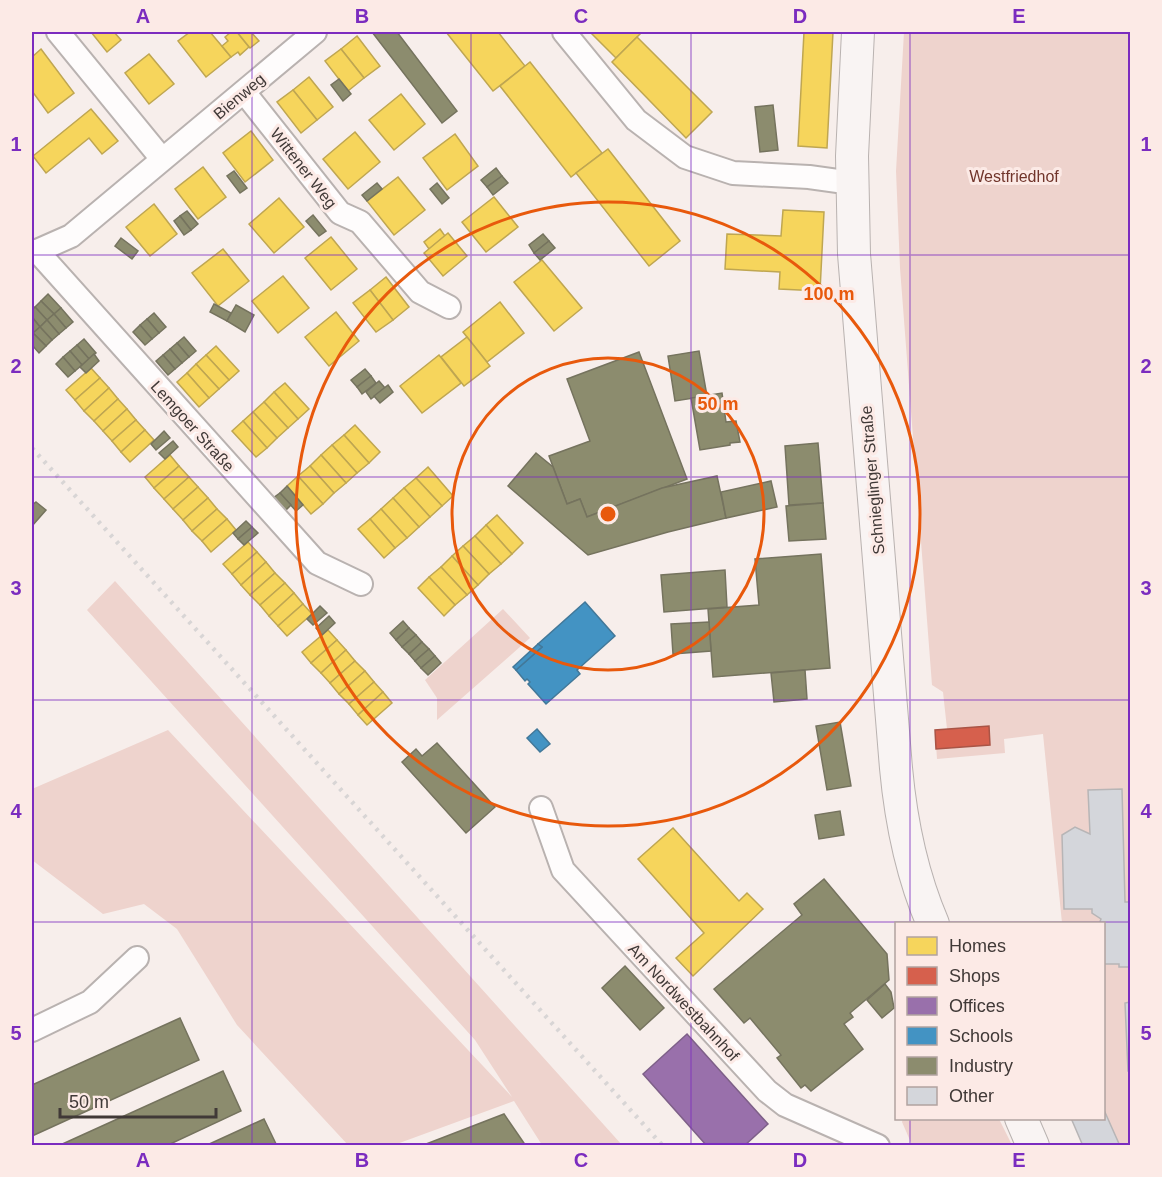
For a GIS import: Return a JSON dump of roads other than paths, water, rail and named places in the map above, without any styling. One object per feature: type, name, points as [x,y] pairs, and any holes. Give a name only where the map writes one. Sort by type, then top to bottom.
[{"type":"main road","name":"Schnieglinger Straße","points":[[858,32],[852,183],[858,310],[901,816],[910,859],[932,922]]},
{"type":"main road","points":[[1021,1120],[1033,1146]]},
{"type":"street","points":[[58,32],[162,159]]},
{"type":"street","name":"Bienweg","points":[[34,251],[72,236],[315,32]]},
{"type":"street","points":[[564,32],[636,120],[685,157],[733,173],[809,177],[852,183]]},
{"type":"street","name":"Wittener Weg","points":[[244,92],[340,213],[360,222],[420,292],[449,307]]},
{"type":"street","name":"Lemgoer Straße","points":[[34,251],[317,563],[361,584]]},
{"type":"street","name":"Am Nordwestbahnhof","points":[[541,808],[563,870],[767,1091],[785,1105],[878,1146]]},
{"type":"street","points":[[32,1030],[90,1002],[137,958]]},
{"type":"railway","points":[[32,448],[663,1146]]},
{"type":"park label","name":"Westfriedhof","points":[[1014,176]]}]
